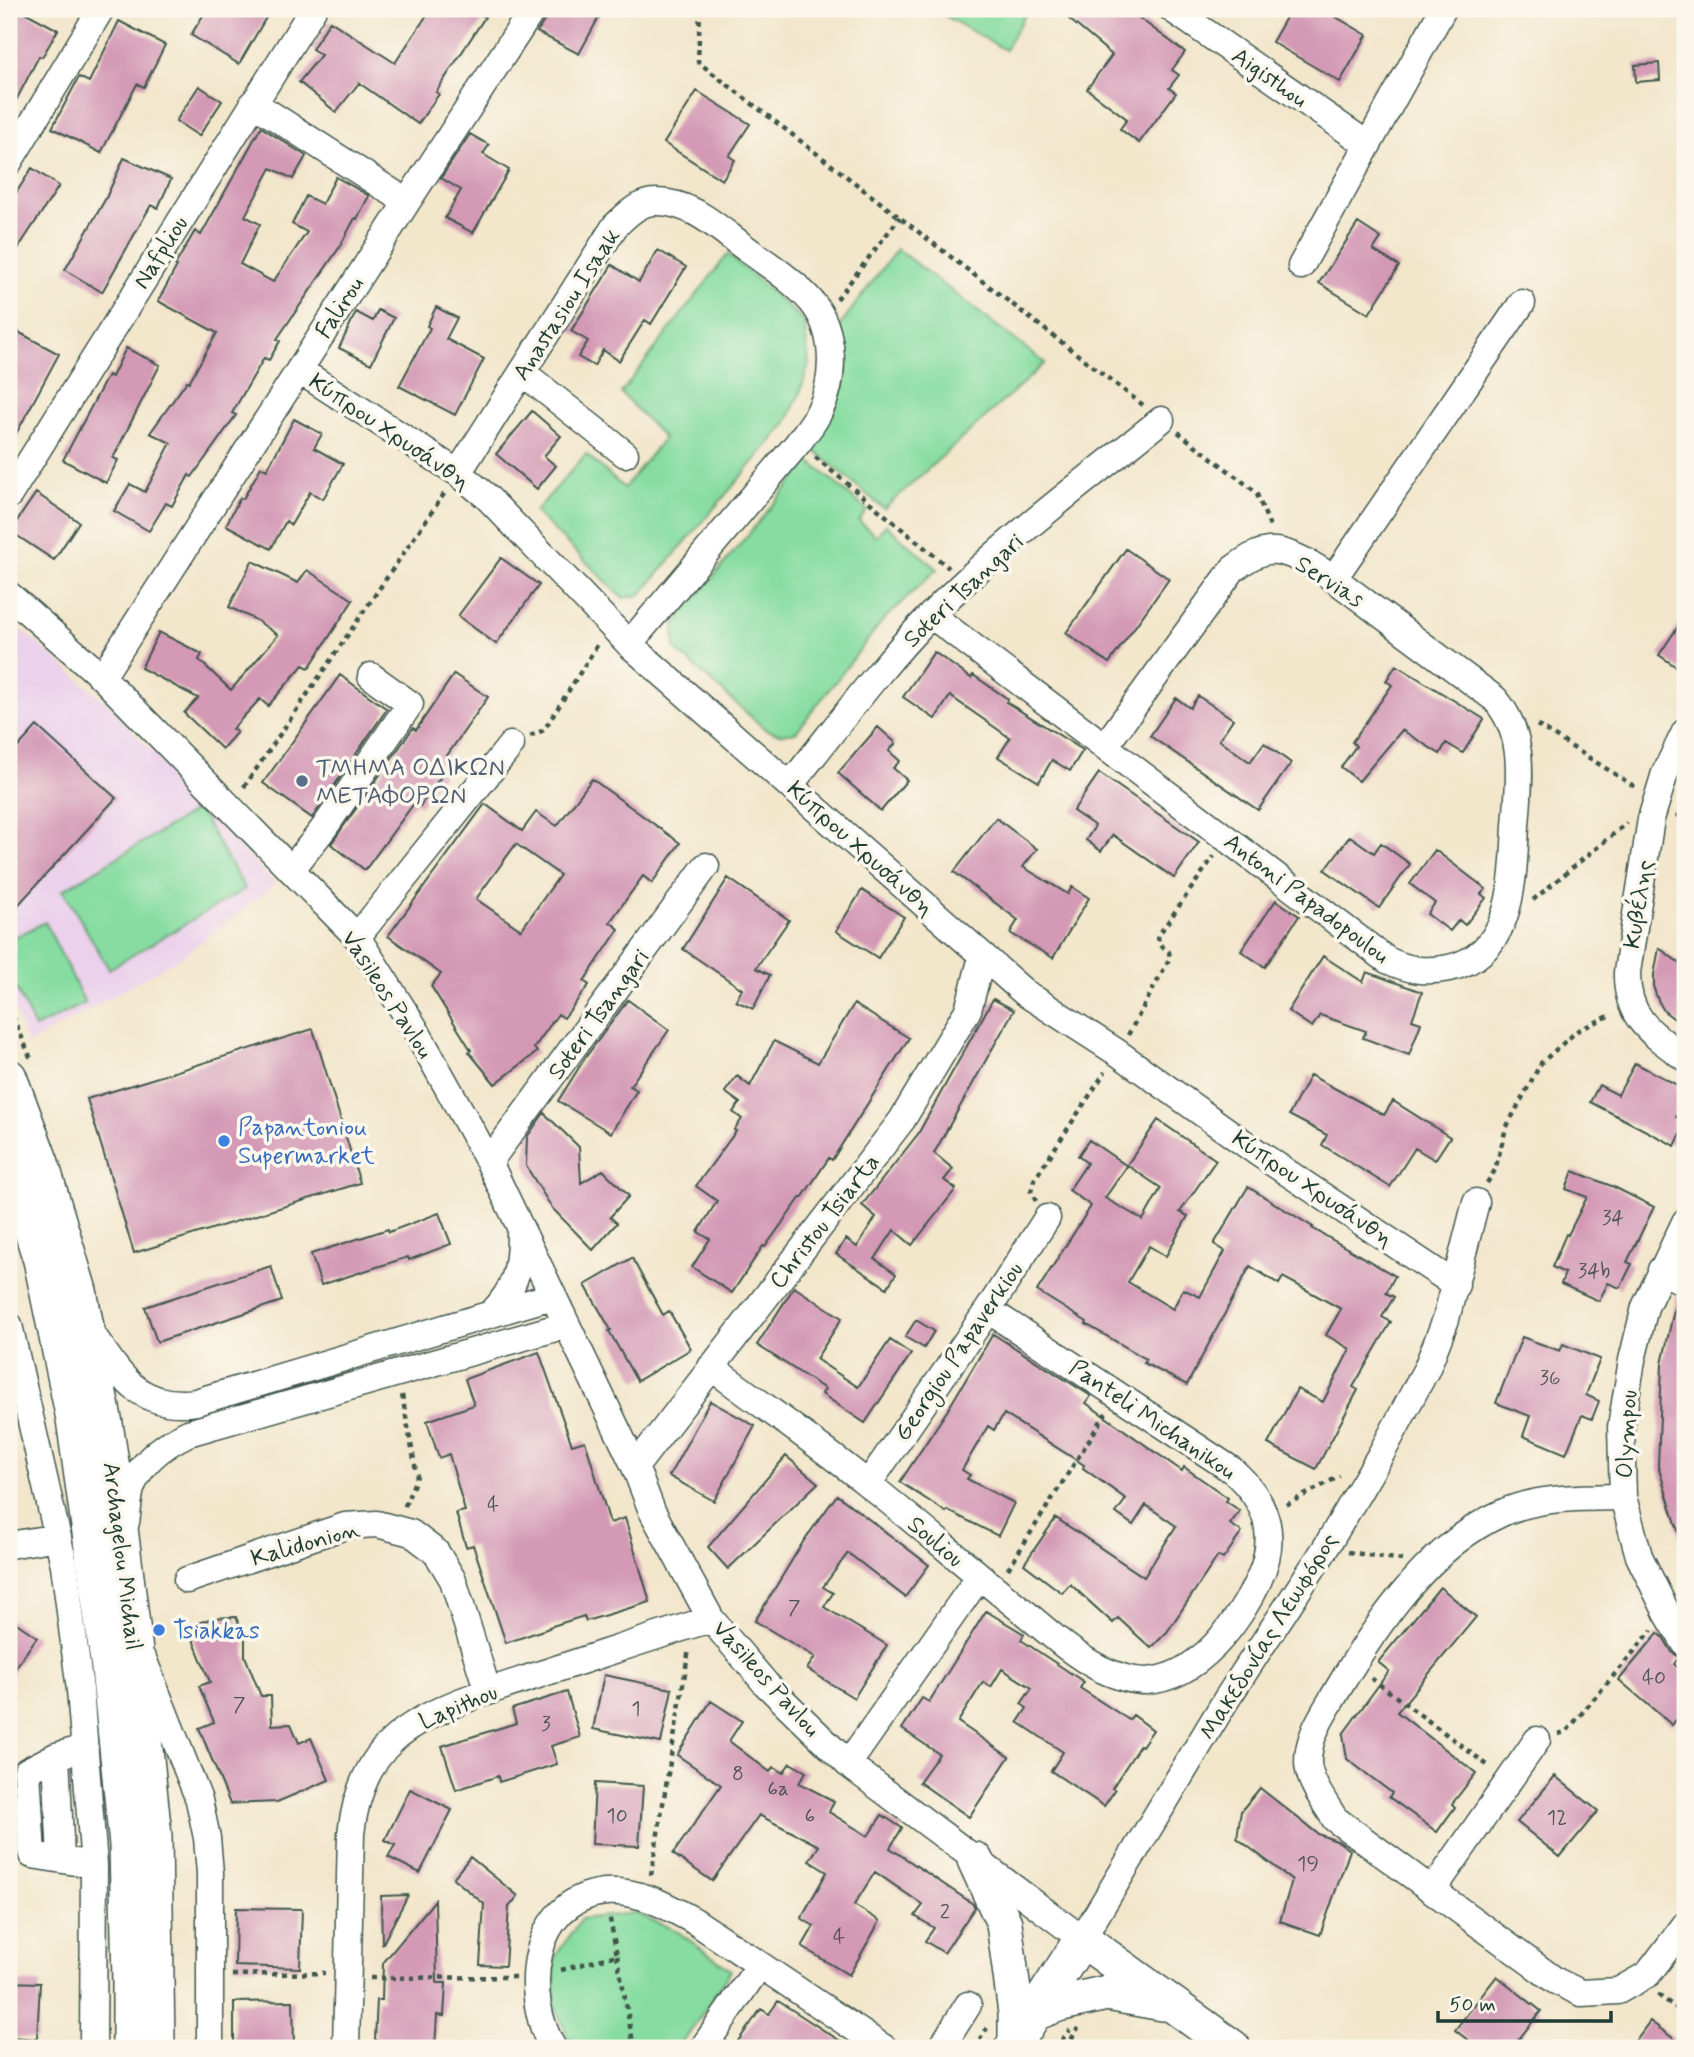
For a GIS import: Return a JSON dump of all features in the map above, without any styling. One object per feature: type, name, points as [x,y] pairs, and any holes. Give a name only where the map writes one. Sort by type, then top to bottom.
[{"type":"main road","name":"Archagelou Michail","points":[[9,1077],[45,1175],[86,1326],[124,1546],[154,1836],[157,2048]]},
{"type":"main road","name":"Archagelou Michail","points":[[9,1158],[15,1212],[41,1260],[74,1419],[109,1668],[127,1845],[130,2048]]},
{"type":"main road","points":[[975,1860],[1004,1923],[1021,2034],[1058,2004],[1107,1993],[1173,2005]]},
{"type":"main road","points":[[1082,1938],[1233,2048]]},
{"type":"main road","name":"Μακεδονίας Λεωφόρος","points":[[1021,2034],[1082,1938]]},
{"type":"street","points":[[9,162],[101,9]]},
{"type":"street","name":"Nafpliou","points":[[9,495],[313,9]]},
{"type":"street","name":"Falirou","points":[[102,677],[533,9]]},
{"type":"street","name":"Aigisthou","points":[[1172,9],[1368,145]]},
{"type":"street","points":[[1301,266],[1443,9]]},
{"type":"street","points":[[253,103],[407,202]]},
{"type":"street","name":"Anastasiou Isaak","points":[[458,473],[615,226],[643,204],[654,202],[679,205],[704,217],[797,286],[813,303],[822,319],[831,355],[830,377],[819,414],[798,443],[629,644]]},
{"type":"street","points":[[1334,578],[1522,303]]},
{"type":"street","name":"Κύπρου Χρυσάνθη","points":[[299,370],[458,473],[485,496],[629,644],[1025,993],[1118,1053],[1258,1153],[1456,1284]]},
{"type":"street","points":[[522,372],[625,454]]},
{"type":"street","name":"Soteri Tsangari","points":[[790,785],[931,615],[984,565],[1161,419]]},
{"type":"street","name":"Servias","points":[[1105,746],[1233,569],[1249,557],[1266,551],[1281,552],[1334,578],[1495,699]]},
{"type":"street","name":"Vasileos Pavlou","points":[[9,595],[102,677],[357,937],[414,1027],[489,1162],[635,1467],[702,1622],[848,1764],[1082,1938]]},
{"type":"street","name":"Antoni Papadopoulou","points":[[931,615],[1387,960],[1418,971],[1461,965],[1489,945],[1500,927],[1508,905],[1513,881],[1519,762],[1517,739],[1512,724],[1495,699]]},
{"type":"street","points":[[291,870],[324,828],[410,704],[371,676]]},
{"type":"street","name":"Κυβέλης","points":[[1631,1006],[1627,972],[1651,819],[1665,773],[1685,732]]},
{"type":"street","points":[[357,937],[511,745]]},
{"type":"street","name":"Soteri Tsangari","points":[[489,1162],[706,866]]},
{"type":"street","name":"Christou Tsiarta","points":[[635,1467],[902,1120],[968,1010],[982,957]]},
{"type":"street","points":[[1631,1006],[1640,1021],[1685,1058]]},
{"type":"street","name":"Μακεδονίας Λεωφόρος","points":[[1082,1938],[1226,1700],[1325,1549],[1381,1454],[1427,1368],[1446,1320],[1476,1202]]},
{"type":"street","name":"Georgiou Papaverkiou","points":[[868,1484],[1047,1219]]},
{"type":"street","name":"Olympou","points":[[1685,1222],[1645,1307],[1632,1360],[1621,1427],[1623,1497],[1639,1556],[1667,1614],[1685,1643]]},
{"type":"street","points":[[491,1314],[503,1302],[516,1277],[520,1258],[520,1229]]},
{"type":"street","points":[[1661,1270],[1685,1283]]},
{"type":"street","points":[[86,1326],[123,1380],[153,1399],[181,1404],[196,1402],[552,1296]]},
{"type":"street","name":"Panteli Michanikou","points":[[987,1583],[1075,1653],[1101,1669],[1122,1677],[1145,1681],[1173,1675],[1201,1659],[1226,1632],[1257,1582],[1269,1547],[1266,1516],[1246,1483],[1232,1470],[988,1310]]},
{"type":"street","points":[[9,1325],[64,1565],[85,1748],[94,1865],[93,2048]]},
{"type":"street","points":[[124,1546],[130,1490],[145,1464],[171,1441],[188,1433],[566,1325]]},
{"type":"street","name":"Souliou","points":[[711,1367],[868,1484],[987,1583],[848,1764]]},
{"type":"street","points":[[1623,1497],[1548,1500],[1504,1512],[1470,1531],[1430,1564],[1378,1626],[1353,1665],[1314,1731],[1308,1763],[1317,1791],[1335,1819],[1556,1980],[1581,1993],[1618,1991],[1648,1974],[1685,1924]]},
{"type":"street","name":"Kalidonion","points":[[187,1580],[345,1526],[377,1524],[395,1527],[426,1542],[436,1552],[453,1580],[488,1692]]},
{"type":"street","points":[[9,1545],[58,1537]]},
{"type":"street","name":"Lapithou","points":[[346,2048],[353,1812],[359,1791],[378,1755],[423,1718],[488,1692],[702,1622]]},
{"type":"street","points":[[133,1633],[199,1800],[210,1873],[211,2048]]},
{"type":"street","points":[[1433,1890],[1537,1740]]},
{"type":"street","points":[[85,1748],[56,1756],[27,1771],[32,1855],[94,1865]]},
{"type":"street","points":[[554,2048],[542,2021],[537,1991],[536,1962],[542,1942],[550,1927],[576,1901],[605,1892],[636,1894],[668,1906],[884,2048]]},
{"type":"street","points":[[703,2048],[760,1966]]},
{"type":"street","points":[[941,2048],[968,2005]]},
{"type":"path","points":[[700,9],[698,62],[1256,492],[1281,552]]},
{"type":"path","points":[[822,319],[900,217]]},
{"type":"path","points":[[798,443],[965,582]]},
{"type":"path","points":[[230,808],[458,473]]},
{"type":"path","points":[[511,745],[544,730],[609,625]]},
{"type":"path","points":[[1495,699],[1656,799],[1685,820]]},
{"type":"path","points":[[1500,927],[1656,799]]},
{"type":"path","points":[[1476,1202],[1495,1170],[1506,1128],[1541,1063],[1577,1031],[1631,1006]]},
{"type":"path","points":[[395,1527],[417,1476],[397,1373]]},
{"type":"path","points":[[987,1583],[1117,1395]]},
{"type":"path","points":[[1266,1516],[1381,1454]]},
{"type":"path","points":[[1325,1549],[1430,1564]]},
{"type":"path","points":[[1537,1740],[1566,1732],[1667,1614]]},
{"type":"path","points":[[647,1898],[702,1622]]},
{"type":"path","points":[[1353,1665],[1509,1781]]},
{"type":"path","points":[[605,1892],[634,2048]]},
{"type":"path","points":[[210,1975],[536,1977],[617,1955]]},
{"type":"shaded area","points":[[9,619],[107,703],[275,884],[186,954],[27,1045],[9,997]]},
{"type":"green space","points":[[933,9],[1028,9],[1005,50]]},
{"type":"green space","points":[[897,249],[1045,363],[884,509],[813,449],[842,388],[840,325]]},
{"type":"green space","points":[[728,254],[804,321],[809,364],[786,424],[640,595],[623,598],[535,512],[586,454],[624,488],[664,438],[621,393]]},
{"type":"green space","points":[[809,461],[867,510],[859,521],[876,536],[886,525],[937,569],[884,619],[796,732],[780,734],[766,730],[676,650],[675,623]]},
{"type":"green space","points":[[198,809],[245,889],[109,969],[63,890]]},
{"type":"green space","points":[[45,922],[85,1003],[35,1028],[9,974],[9,940]]},
{"type":"green space","points":[[634,1913],[675,1930],[731,1970],[686,2038],[673,2048],[584,2048],[568,2038],[554,2003],[555,1957],[581,1919]]},
{"type":"building","points":[[9,9],[19,9],[58,30],[42,57],[39,56],[9,114]]},
{"type":"building","points":[[207,9],[271,9],[239,64],[191,35]]},
{"type":"building","points":[[431,9],[473,9],[485,17],[418,124],[359,83],[336,112],[299,82],[321,55],[312,49],[330,21],[395,63]]},
{"type":"building","points":[[549,9],[588,9],[600,15],[579,54],[537,32]]},
{"type":"building","points":[[1078,9],[1127,9],[1185,52],[1172,70],[1179,75],[1169,88],[1176,93],[1139,143],[1120,129],[1127,119],[1087,89],[1112,55],[1069,19]]},
{"type":"building","points":[[1291,9],[1322,9],[1367,35],[1340,82],[1272,42]]},
{"type":"building","points":[[119,21],[165,45],[144,87],[137,84],[101,153],[52,128],[79,77],[89,82]]},
{"type":"building","points":[[1659,63],[1660,80],[1636,82],[1635,65]]},
{"type":"building","points":[[199,86],[222,101],[199,136],[176,121]]},
{"type":"building","points":[[697,91],[750,124],[729,156],[735,160],[722,180],[664,143]]},
{"type":"building","points":[[261,127],[306,156],[293,179],[271,168],[245,216],[260,224],[240,264],[273,282],[307,232],[292,224],[306,196],[322,204],[336,177],[369,196],[339,248],[277,339],[280,341],[269,360],[264,358],[232,413],[236,415],[192,477],[189,475],[172,506],[166,503],[149,531],[114,511],[130,484],[145,492],[171,443],[150,433],[187,381],[189,382],[217,333],[158,301],[195,231],[201,235]]},
{"type":"building","points":[[470,134],[489,145],[483,154],[509,170],[473,233],[445,218],[461,190],[441,178]]},
{"type":"building","points":[[124,158],[171,179],[158,208],[151,205],[102,292],[65,270],[106,198]]},
{"type":"building","points":[[32,168],[59,186],[9,262],[9,204]]},
{"type":"building","points":[[1358,223],[1381,238],[1373,250],[1399,266],[1369,314],[1319,283]]},
{"type":"building","points":[[658,250],[686,267],[651,324],[645,320],[619,361],[603,350],[594,366],[578,357],[588,341],[571,331],[612,265],[639,282]]},
{"type":"building","points":[[436,307],[457,318],[446,339],[484,359],[455,415],[399,386],[430,328],[427,326]]},
{"type":"building","points":[[378,310],[394,318],[371,364],[339,348],[356,312],[373,321]]},
{"type":"building","points":[[9,327],[59,354],[9,447]]},
{"type":"building","points":[[126,348],[160,365],[113,458],[118,460],[106,483],[63,460],[108,375],[112,377]]},
{"type":"building","points":[[532,411],[561,436],[544,456],[556,466],[537,489],[496,454]]},
{"type":"building","points":[[294,419],[322,434],[314,448],[343,464],[323,499],[310,492],[291,525],[286,521],[271,549],[226,525],[261,467],[267,470]]},
{"type":"building","points":[[36,493],[79,522],[54,560],[10,531]]},
{"type":"building","points":[[1126,549],[1169,579],[1109,663],[1066,633]]},
{"type":"building","points":[[501,558],[539,585],[496,644],[458,616]]},
{"type":"building","points":[[252,561],[298,583],[307,570],[353,600],[309,668],[303,665],[268,706],[260,699],[232,729],[237,732],[222,749],[184,713],[198,698],[141,668],[159,632],[202,654],[199,660],[231,690],[278,635],[256,620],[229,607]]},
{"type":"building","points":[[1685,616],[1685,673],[1659,655]]},
{"type":"building","points":[[934,652],[971,678],[973,675],[1008,699],[1006,702],[1083,750],[1070,771],[1052,760],[1039,782],[998,757],[1010,738],[950,696],[935,719],[903,697]]},
{"type":"building","points":[[1396,665],[1484,719],[1463,753],[1446,743],[1440,754],[1402,730],[1359,781],[1341,767],[1356,746],[1352,742],[1392,685],[1386,681]]},
{"type":"building","points":[[454,674],[488,697],[446,757],[452,761],[420,806],[415,802],[365,870],[331,844]]},
{"type":"building","points":[[340,675],[387,709],[312,818],[263,783]]},
{"type":"building","points":[[1198,696],[1233,719],[1219,740],[1250,762],[1264,743],[1291,763],[1258,810],[1150,736],[1176,698],[1190,708]]},
{"type":"building","points":[[37,726],[116,798],[9,915],[9,757]]},
{"type":"building","points":[[878,727],[896,743],[889,751],[900,761],[893,768],[907,780],[881,811],[838,773]]},
{"type":"building","points":[[1099,773],[1199,842],[1174,878],[1113,835],[1101,851],[1086,840],[1095,826],[1073,811]]},
{"type":"building","points":[[592,779],[680,843],[652,883],[643,876],[610,922],[619,929],[584,981],[589,985],[564,1018],[558,1014],[534,1048],[537,1052],[495,1084],[469,1052],[471,1050],[431,986],[441,974],[388,936],[485,804],[522,831],[536,812],[557,826]],"holes":[[[516,844],[560,875],[521,930],[476,899]]]},
{"type":"building","points":[[996,818],[1037,849],[1023,867],[1068,894],[1072,887],[1089,898],[1053,958],[1010,933],[1018,920],[954,872]]},
{"type":"building","points":[[1350,836],[1374,853],[1381,843],[1410,864],[1379,908],[1325,870]]},
{"type":"building","points":[[1435,850],[1486,889],[1481,894],[1486,898],[1465,925],[1459,920],[1450,931],[1427,914],[1435,903],[1410,884]]},
{"type":"building","points":[[728,878],[789,920],[756,968],[770,975],[753,1009],[736,1001],[742,989],[683,949]]},
{"type":"building","points":[[862,890],[904,917],[878,958],[836,931]]},
{"type":"building","points":[[1276,900],[1299,916],[1265,967],[1241,951]]},
{"type":"building","points":[[1659,948],[1685,967],[1685,1027],[1664,1011],[1654,989]]},
{"type":"building","points":[[1323,956],[1363,982],[1367,972],[1422,992],[1412,1020],[1421,1023],[1409,1055],[1363,1038],[1366,1031],[1320,1015],[1312,1027],[1288,1011]]},
{"type":"building","points":[[993,999],[1014,1010],[934,1153],[953,1169],[944,1180],[956,1189],[912,1245],[894,1230],[875,1259],[896,1274],[887,1288],[836,1254],[846,1239],[857,1247],[876,1217],[862,1205],[918,1134]]},
{"type":"building","points":[[628,1000],[669,1030],[630,1086],[637,1090],[611,1133],[558,1101],[585,1058]]},
{"type":"building","points":[[854,1004],[909,1038],[832,1160],[829,1158],[802,1198],[765,1247],[763,1246],[732,1293],[692,1267],[710,1239],[698,1232],[717,1201],[696,1186],[742,1119],[733,1112],[740,1103],[725,1092],[737,1076],[750,1086],[774,1041],[818,1063]]},
{"type":"building","name":"Papantoniou Supermarket","points":[[313,1029],[360,1183],[134,1253],[87,1099]]},
{"type":"building","points":[[1635,1063],[1685,1089],[1685,1099],[1676,1117],[1685,1122],[1685,1125],[1675,1146],[1590,1102],[1599,1085],[1618,1095]]},
{"type":"building","points":[[1310,1075],[1384,1115],[1393,1101],[1450,1137],[1435,1160],[1415,1148],[1390,1187],[1322,1145],[1327,1135],[1289,1115]]},
{"type":"building","points":[[544,1113],[579,1147],[581,1183],[603,1170],[629,1196],[610,1217],[617,1223],[593,1250],[552,1208],[526,1166],[527,1137]]},
{"type":"building","points":[[1158,1120],[1216,1160],[1180,1212],[1188,1216],[1166,1256],[1149,1246],[1128,1282],[1173,1309],[1183,1289],[1200,1297],[1225,1251],[1214,1244],[1248,1187],[1395,1276],[1386,1293],[1394,1297],[1382,1317],[1391,1322],[1353,1387],[1358,1390],[1316,1469],[1268,1444],[1297,1389],[1323,1402],[1350,1349],[1326,1335],[1341,1309],[1283,1277],[1279,1284],[1250,1266],[1187,1385],[1144,1363],[1146,1359],[1037,1291],[1091,1206],[1069,1190],[1087,1163],[1078,1156],[1089,1140],[1127,1166],[1105,1198],[1143,1220],[1161,1188],[1127,1165]]},
{"type":"building","points":[[1573,1171],[1654,1207],[1627,1262],[1632,1264],[1620,1288],[1608,1283],[1599,1301],[1561,1284],[1565,1273],[1552,1267],[1566,1234],[1568,1235],[1587,1197],[1566,1189]]},
{"type":"building","points":[[439,1213],[451,1244],[409,1260],[408,1257],[321,1285],[311,1254],[388,1229],[389,1232]]},
{"type":"building","points":[[632,1258],[663,1315],[669,1311],[691,1349],[637,1381],[585,1285]]},
{"type":"building","points":[[271,1266],[282,1301],[157,1342],[145,1307]]},
{"type":"building","points":[[794,1287],[842,1318],[816,1359],[858,1387],[890,1340],[911,1354],[865,1423],[822,1394],[825,1389],[757,1345]]},
{"type":"building","points":[[1677,1296],[1685,1299],[1685,1540],[1681,1540],[1658,1466],[1662,1364]]},
{"type":"building","points":[[916,1320],[934,1331],[924,1348],[905,1337]]},
{"type":"building","points":[[993,1334],[1091,1396],[1086,1403],[1182,1471],[1184,1467],[1228,1498],[1226,1501],[1240,1511],[1230,1524],[1242,1532],[1223,1559],[1218,1556],[1167,1632],[1151,1648],[1118,1618],[1113,1623],[1070,1584],[1062,1593],[1024,1564],[1056,1518],[1144,1577],[1176,1526],[1146,1505],[1133,1525],[1116,1513],[1126,1499],[1083,1468],[1084,1465],[1004,1414],[994,1430],[988,1426],[962,1470],[970,1475],[967,1479],[1014,1503],[998,1536],[947,1510],[946,1512],[900,1482]]},
{"type":"building","points":[[1522,1337],[1560,1351],[1563,1344],[1600,1359],[1586,1395],[1599,1401],[1592,1419],[1582,1415],[1566,1454],[1523,1436],[1530,1416],[1496,1403]]},
{"type":"building","points":[[539,1352],[572,1445],[585,1441],[610,1523],[625,1518],[650,1602],[586,1621],[584,1616],[506,1643],[473,1545],[466,1547],[456,1513],[465,1511],[449,1454],[439,1458],[427,1421],[474,1405],[465,1379]]},
{"type":"building","points":[[710,1401],[755,1426],[714,1501],[669,1476]]},
{"type":"building","points":[[786,1456],[818,1483],[728,1569],[708,1547]]},
{"type":"building","points":[[837,1495],[929,1565],[905,1597],[848,1553],[823,1587],[833,1593],[824,1607],[887,1645],[854,1698],[807,1669],[815,1657],[755,1621],[803,1542]]},
{"type":"building","points":[[1440,1587],[1476,1617],[1397,1712],[1476,1773],[1452,1804],[1455,1807],[1437,1832],[1389,1797],[1392,1793],[1347,1759],[1343,1734],[1389,1671],[1378,1662]]},
{"type":"building","points":[[986,1611],[1024,1634],[1021,1640],[1084,1682],[1080,1688],[1129,1720],[1133,1715],[1153,1730],[1112,1788],[1115,1790],[1104,1806],[1051,1771],[1063,1752],[1018,1722],[1027,1708],[1021,1704],[1032,1688],[1002,1669],[991,1687],[983,1682],[958,1722],[1009,1757],[969,1817],[919,1782],[939,1754],[902,1729],[922,1698],[929,1702]]},
{"type":"building","points":[[236,1617],[245,1640],[245,1656],[261,1696],[271,1696],[272,1725],[291,1724],[299,1743],[311,1738],[329,1780],[277,1802],[230,1804],[199,1728],[214,1722],[199,1686],[210,1682],[194,1642],[193,1625],[212,1618]]},
{"type":"building","points":[[9,1618],[37,1637],[9,1677]]},
{"type":"building","points":[[1658,1633],[1679,1657],[1674,1664],[1685,1674],[1685,1708],[1672,1725],[1619,1680]]},
{"type":"building","points":[[604,1675],[672,1689],[661,1743],[593,1729]]},
{"type":"building","points":[[567,1692],[580,1737],[551,1746],[557,1764],[499,1782],[498,1776],[456,1790],[442,1746],[516,1723],[512,1709]]},
{"type":"building","points":[[711,1701],[742,1721],[729,1741],[770,1772],[773,1767],[783,1773],[790,1763],[806,1772],[799,1783],[834,1801],[829,1812],[868,1836],[882,1815],[902,1828],[890,1848],[973,1904],[975,1907],[944,1953],[925,1941],[934,1928],[915,1916],[923,1905],[875,1872],[854,1905],[880,1921],[849,1975],[802,1947],[814,1926],[801,1918],[827,1872],[809,1861],[819,1846],[759,1815],[712,1881],[673,1854],[721,1785],[677,1755]]},
{"type":"building","points":[[1555,1776],[1598,1811],[1560,1857],[1517,1822]]},
{"type":"building","points":[[595,1783],[643,1786],[639,1846],[592,1844]]},
{"type":"building","points":[[1260,1788],[1318,1834],[1339,1842],[1350,1850],[1320,1935],[1280,1921],[1292,1880],[1237,1838],[1241,1811]]},
{"type":"building","points":[[410,1789],[452,1810],[420,1873],[388,1857],[395,1845],[385,1840]]},
{"type":"building","points":[[470,1857],[518,1896],[509,1907],[505,1966],[480,1965],[484,1904],[453,1878]]},
{"type":"building","points":[[408,1895],[382,1945],[381,1896]]},
{"type":"building","points":[[435,1900],[437,1983],[446,1983],[444,2016],[437,2015],[435,2048],[386,2048],[375,2039],[377,2000],[382,2000],[383,1963]]},
{"type":"building","points":[[236,1908],[302,1909],[300,1968],[235,1966]]},
{"type":"building","points":[[1497,1976],[1541,2011],[1512,2048],[1478,2048],[1455,2030]]},
{"type":"building","points":[[9,1982],[40,1983],[37,2039],[9,2037]]},
{"type":"building","points":[[293,2001],[294,2048],[234,2048],[234,2002]]},
{"type":"building","points":[[778,2001],[851,2048],[733,2048],[761,2009],[769,2014]]},
{"type":"building","points":[[1650,2021],[1685,2047],[1685,2048],[1630,2048]]},
{"type":"place","name":"ΤΜΗΜΑ ΟΔΙΚΩΝ ΜΕΤΑΦΟΡΩΝ","points":[[302,781]]},
{"type":"place","name":"Papantoniou Supermarket","points":[[224,1141]]},
{"type":"place","name":"Tsiakkas","points":[[159,1630]]}]
